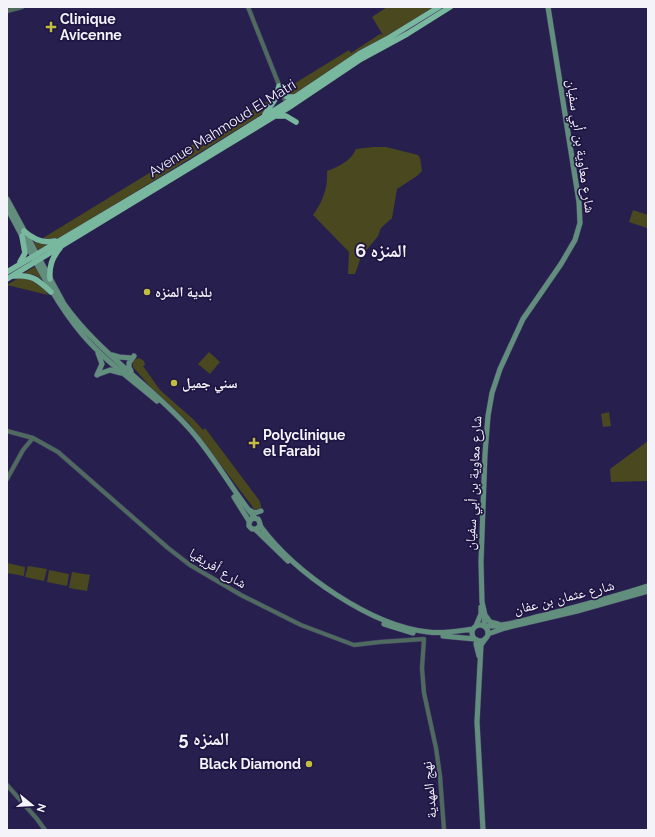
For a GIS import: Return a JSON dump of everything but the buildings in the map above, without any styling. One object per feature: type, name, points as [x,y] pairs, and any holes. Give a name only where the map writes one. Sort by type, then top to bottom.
[{"type":"highway","name":"Avenue Mahmoud El Matri","points":[[62,242],[80,235],[273,117],[294,98],[349,61],[439,7]]},
{"type":"highway","name":"Avenue Mahmoud El Matri","points":[[62,242],[260,119],[307,96],[361,60],[450,7]]},
{"type":"highway","points":[[260,119],[276,98],[279,86]]},
{"type":"highway","points":[[283,95],[294,98]]},
{"type":"highway","points":[[273,117],[286,116],[296,122]]},
{"type":"highway","points":[[8,276],[23,259],[25,253],[23,234],[44,242],[62,242]]},
{"type":"highway","points":[[8,276],[62,242]]},
{"type":"highway","points":[[50,279],[49,270],[51,262],[62,242]]},
{"type":"highway","points":[[18,265],[37,258]]},
{"type":"highway","points":[[8,276],[22,275],[33,277],[51,292]]},
{"type":"main road","name":"شارع معاوية بن أبي سفيان","points":[[484,626],[485,615],[482,602],[481,562],[485,454],[488,416],[492,393],[500,369],[523,319],[572,248],[578,234],[580,223],[579,202],[548,7]]},
{"type":"main road","points":[[7,200],[23,234]]},
{"type":"main road","points":[[7,208],[64,304],[76,320],[118,363],[136,377],[187,426],[211,456],[248,510],[252,520],[250,527],[258,527],[307,573],[337,595],[374,616],[398,625],[426,632],[445,633],[484,626],[488,630],[488,634],[481,645],[477,722],[482,830]]},
{"type":"main road","points":[[37,258],[51,292],[73,322],[96,348],[167,410],[185,428],[209,458],[252,520]]},
{"type":"main road","points":[[96,348],[102,364],[98,375],[110,370],[129,378]]},
{"type":"main road","points":[[108,353],[117,357],[132,357],[128,365],[136,377]]},
{"type":"main road","points":[[248,510],[256,513],[260,511]]},
{"type":"main road","points":[[252,520],[259,520],[258,527]]},
{"type":"main road","points":[[258,527],[292,564],[317,585],[336,598],[373,619],[394,628],[414,633],[476,639],[481,641],[485,639]]},
{"type":"main road","name":"شارع عثمان بن عفان","points":[[484,626],[505,624],[611,598],[648,586]]},
{"type":"main road","name":"شارع عثمان بن عفان","points":[[488,634],[505,628],[577,611],[648,590]]},
{"type":"main road","points":[[480,660],[476,639],[472,633],[481,614],[482,602]]},
{"type":"main road","points":[[485,615],[490,622],[495,624],[505,624]]},
{"type":"street","points":[[7,11],[20,7]]},
{"type":"street","points":[[248,7],[287,105]]},
{"type":"street","name":"شارع أفريقيا","points":[[7,431],[33,438],[58,452],[190,566],[241,595],[301,625],[352,645],[424,639]]},
{"type":"street","points":[[7,478],[23,450],[33,438]]},
{"type":"street","name":"نهج المهدية","points":[[424,639],[422,668],[424,693],[436,748],[440,776],[444,830]]},
{"type":"street","points":[[7,785],[45,830]]},
{"type":"shaded area","points":[[387,7],[434,7],[293,96],[286,95],[284,90],[349,50],[351,53],[380,34],[383,35],[372,17]]},
{"type":"shaded area","points":[[276,96],[264,112],[256,118],[39,251],[32,239],[43,238],[169,161],[225,124],[226,126]]},
{"type":"shaded area","points":[[386,147],[418,155],[420,158],[422,171],[397,189],[392,218],[381,228],[378,236],[361,257],[355,274],[348,274],[349,252],[313,215],[320,205],[324,194],[327,183],[327,171],[348,160],[356,149]]},
{"type":"shaded area","points":[[633,210],[648,215],[647,228],[629,222]]},
{"type":"shaded area","points":[[36,266],[44,281],[35,275],[24,273]]},
{"type":"shaded area","points":[[22,278],[38,283],[44,288],[48,295],[7,285],[17,279]]},
{"type":"shaded area","points":[[209,352],[220,362],[210,374],[198,364]]},
{"type":"shaded area","points":[[139,358],[144,361],[145,365],[143,366],[160,390],[203,430],[205,428],[259,500],[261,509],[258,511],[255,510],[189,423],[153,390],[133,367],[134,361]]},
{"type":"shaded area","points":[[609,412],[611,426],[603,427],[601,414]]},
{"type":"shaded area","points":[[648,441],[648,481],[611,482],[610,469]]},
{"type":"shaded area","points":[[7,563],[25,567],[24,576],[7,573]]},
{"type":"shaded area","points":[[28,566],[47,569],[44,581],[25,577]]},
{"type":"shaded area","points":[[49,570],[69,574],[67,586],[47,582]]},
{"type":"shaded area","points":[[72,572],[90,575],[87,591],[69,588]]},
{"type":"place","name":"Clinique Avicenne","points":[[51,27]]},
{"type":"place","name":"بلدية المنزه","points":[[147,292]]},
{"type":"place","name":"سني جميل","points":[[174,383]]},
{"type":"place","name":"Polyclinique el Farabi","points":[[254,443]]},
{"type":"place","name":"Black Diamond","points":[[309,764]]},
{"type":"district","name":"المنزه 6","points":[[381,250]]},
{"type":"district","name":"المنزه 5","points":[[204,738]]}]
